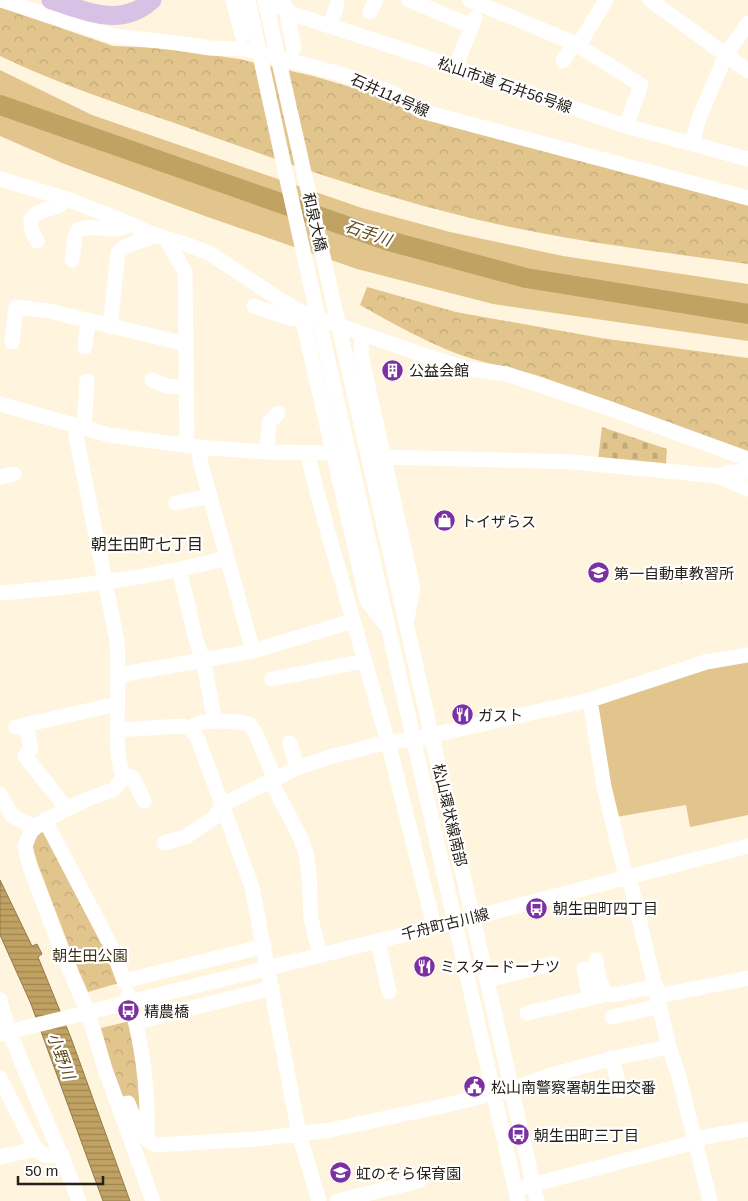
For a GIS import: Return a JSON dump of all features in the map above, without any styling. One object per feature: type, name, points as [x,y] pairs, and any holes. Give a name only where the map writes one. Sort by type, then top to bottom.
[{"type":"main road","points":[[51,0],[105,16],[122,15],[136,11],[152,0]]},
{"type":"street","name":"石井114号線","points":[[1,0],[113,36],[177,42],[210,48],[246,49],[296,62],[344,75],[392,93],[421,111],[748,198]]},
{"type":"street","points":[[233,0],[249,37]]},
{"type":"street","name":"和泉大橋","points":[[242,0],[249,37],[344,432]]},
{"type":"street","name":"和泉大橋","points":[[248,0],[249,37]]},
{"type":"street","points":[[409,0],[472,26]]},
{"type":"street","points":[[563,61],[606,0]]},
{"type":"street","points":[[650,0],[748,71]]},
{"type":"street","points":[[455,68],[472,26],[476,2],[576,44],[641,85],[626,126]]},
{"type":"street","name":"和泉大橋","points":[[266,3],[362,429]]},
{"type":"street","name":"松山市道 石井56号線","points":[[266,3],[285,6],[330,25],[626,126],[748,159]]},
{"type":"street","points":[[330,25],[337,5]]},
{"type":"street","points":[[285,6],[294,48]]},
{"type":"street","points":[[692,143],[699,118],[726,56],[748,22]]},
{"type":"street","points":[[0,179],[66,199],[160,237],[209,253],[299,311],[429,357],[470,369],[507,374],[748,459]]},
{"type":"street","points":[[38,241],[32,232],[30,223],[34,216],[41,211],[63,203],[66,199]]},
{"type":"street","points":[[72,260],[75,236],[78,230],[93,226],[121,229],[130,224]]},
{"type":"street","points":[[160,237],[185,272]]},
{"type":"street","points":[[110,326],[118,253],[127,245],[160,237]]},
{"type":"street","points":[[209,253],[193,260],[185,272],[186,388],[193,446],[210,496],[253,650]]},
{"type":"street","points":[[254,306],[292,318],[299,311]]},
{"type":"street","points":[[12,342],[16,307],[49,311],[88,322],[186,344]]},
{"type":"street","points":[[299,311],[307,338],[367,600],[388,628]]},
{"type":"street","points":[[85,347],[88,322]]},
{"type":"street","points":[[362,334],[360,355],[413,588],[406,622]]},
{"type":"street","points":[[307,338],[360,355]]},
{"type":"street","points":[[152,380],[167,386],[186,388]]},
{"type":"street","points":[[87,381],[80,427],[76,436],[117,641],[119,675],[117,704],[118,754],[123,778]]},
{"type":"street","points":[[0,404],[109,435],[193,446],[267,452],[334,453]]},
{"type":"street","points":[[267,452],[270,423],[278,413]]},
{"type":"street","name":"松山環状線南部","points":[[362,429],[537,1201]]},
{"type":"street","name":"松山環状線南部","points":[[344,432],[516,1195]]},
{"type":"street","points":[[307,453],[388,742],[434,926]]},
{"type":"street","points":[[384,457],[564,462],[718,476],[748,489]]},
{"type":"street","points":[[718,476],[732,472],[748,472]]},
{"type":"street","points":[[176,503],[210,496]]},
{"type":"street","points":[[0,593],[106,582],[227,558]]},
{"type":"street","points":[[179,569],[196,640],[203,660],[215,721]]},
{"type":"street","points":[[119,675],[253,650],[353,621]]},
{"type":"street","points":[[164,843],[187,836],[215,817],[222,805],[298,768],[332,756],[388,742],[414,739],[590,700],[706,662],[748,655]]},
{"type":"street","points":[[272,679],[364,661]]},
{"type":"street","points":[[590,700],[604,787],[658,996],[669,1047],[678,1073],[710,1201]]},
{"type":"street","points":[[67,809],[25,756],[31,749],[21,726],[117,704]]},
{"type":"street","points":[[190,728],[198,723],[215,721],[249,724],[255,732],[273,780],[306,853],[311,919],[320,955]]},
{"type":"street","points":[[118,730],[181,726],[190,728],[198,739],[252,887],[299,1134],[319,1201]]},
{"type":"street","points":[[290,743],[298,768]]},
{"type":"street","points":[[123,778],[113,790],[88,799],[40,824],[30,831],[25,846],[30,867],[64,956],[89,1013],[104,1069],[153,1201]]},
{"type":"street","points":[[123,778],[134,780],[144,801]]},
{"type":"street","points":[[0,794],[12,816],[40,824],[112,948],[136,1022],[146,1076],[147,1139]]},
{"type":"street","name":"千舟町古川線","points":[[89,1013],[748,846]]},
{"type":"street","points":[[378,941],[389,992]]},
{"type":"street","points":[[124,981],[264,945]]},
{"type":"street","points":[[487,980],[552,964]]},
{"type":"street","points":[[590,998],[590,965],[608,994]]},
{"type":"street","points":[[527,1013],[608,994],[658,996],[748,978]]},
{"type":"street","points":[[136,1022],[272,988]]},
{"type":"street","points":[[612,1017],[658,996]]},
{"type":"street","points":[[0,1000],[36,1098],[62,1154],[75,1200]]},
{"type":"street","points":[[11,1032],[89,1013]]},
{"type":"street","points":[[118,1104],[128,1103],[139,1130],[156,1145],[256,1139],[330,1130],[447,1105],[512,1089],[551,1075],[612,1058],[669,1047]]},
{"type":"street","points":[[612,1058],[620,1091]]},
{"type":"street","points":[[0,1078],[36,1149],[47,1156],[62,1154]]},
{"type":"street","points":[[516,1195],[533,1185],[704,1137],[748,1129]]},
{"type":"street","points":[[0,1157],[36,1149]]},
{"type":"street","points":[[337,1201],[419,1181]]},
{"type":"green space","points":[[0,7],[113,46],[162,48],[239,59],[313,76],[748,204],[748,264],[671,254],[518,229],[443,211],[377,192],[280,160],[90,94],[0,56]]},
{"type":"green space","points":[[0,70],[92,115],[362,208],[450,232],[563,256],[748,284],[748,341],[493,304],[357,269],[202,215],[62,163],[0,136]]},
{"type":"green space","points":[[367,287],[456,312],[601,338],[748,358],[748,452],[542,377],[479,361],[445,349],[360,305]]},
{"type":"green space","points":[[602,427],[667,449],[666,464],[598,460]]},
{"type":"green space","points":[[748,659],[748,815],[690,827],[686,805],[616,817],[596,706],[696,669]]},
{"type":"green space","name":"朝生田公園","points":[[40,832],[49,833],[106,950],[119,983],[88,992],[31,846],[34,836]]},
{"type":"green space","points":[[130,1021],[134,1026],[142,1127],[120,1098],[101,1028]]},
{"type":"water","name":"小野川","points":[[0,880],[32,946],[37,944],[42,954],[38,957],[71,1038],[130,1201],[103,1201],[31,1004],[0,935]]},
{"type":"waterway","name":"石手川","points":[[0,105],[389,241],[526,278],[748,314]]},
{"type":"place","name":"公益会館","points":[[393,370]]},
{"type":"place","name":"トイザらス","points":[[445,521]]},
{"type":"place","name":"第一自動車教習所","points":[[598,573]]},
{"type":"place","name":"ガスト","points":[[462,715]]},
{"type":"place","name":"朝生田町四丁目","points":[[537,908]]},
{"type":"place","name":"ミスタードーナツ","points":[[424,966]]},
{"type":"place","name":"精農橋","points":[[128,1011]]},
{"type":"place","name":"松山南警察署朝生田交番","points":[[475,1087]]},
{"type":"place","name":"朝生田町三丁目","points":[[518,1135]]},
{"type":"place","name":"虹のそら保育園","points":[[340,1173]]},
{"type":"district","name":"朝生田町七丁目","points":[[147,544]]}]
